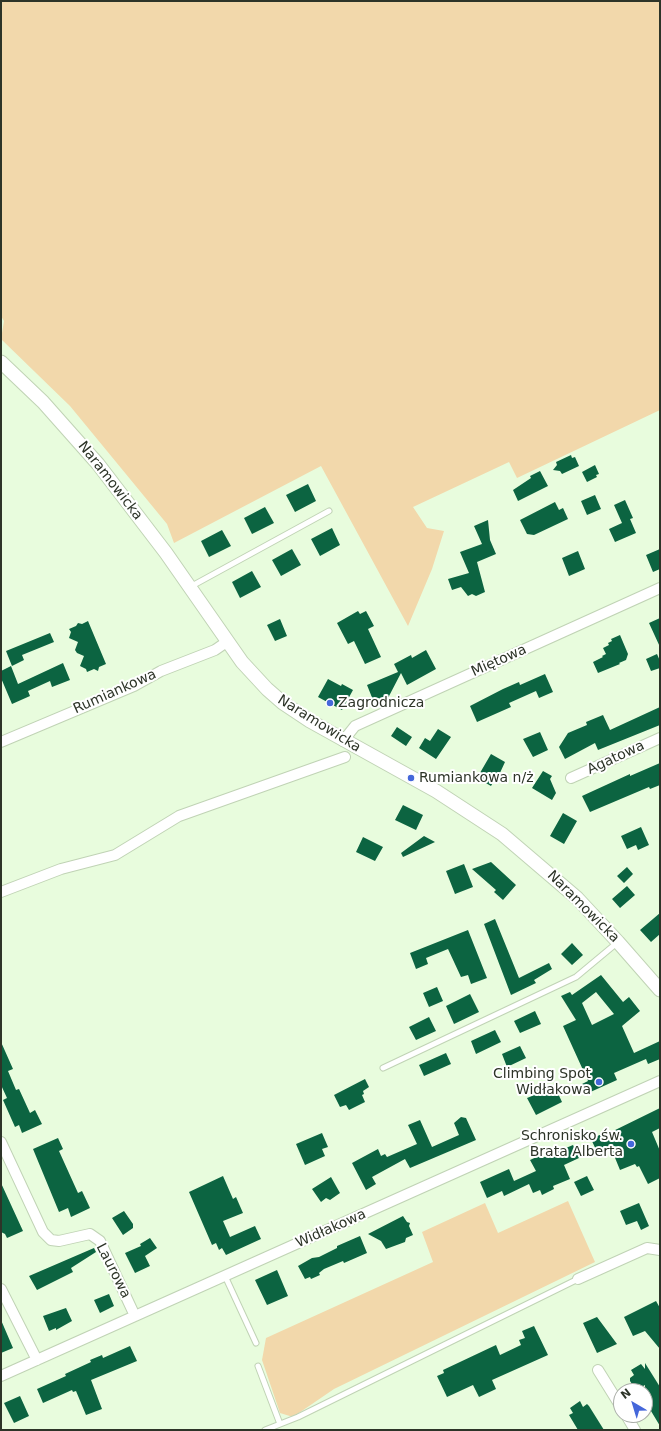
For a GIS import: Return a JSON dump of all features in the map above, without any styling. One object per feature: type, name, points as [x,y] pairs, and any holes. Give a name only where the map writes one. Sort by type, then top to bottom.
[{"type":"street","name":"Naramowicka","points":[[1,362],[43,402],[78,440],[144,524],[250,672],[274,696],[297,713],[343,741],[436,791],[502,834],[565,887],[618,942],[660,990]]},
{"type":"street","name":"Miętowa","points":[[343,741],[355,726],[660,588]]},
{"type":"street","name":"Rumiankowa","points":[[1,742],[215,650],[228,641]]},
{"type":"street","name":"Agatowa","points":[[571,778],[660,738]]},
{"type":"street","points":[[1,892],[61,869],[115,855],[180,816],[345,757]]},
{"type":"street","name":"Widłakowa","points":[[1,1376],[660,1081]]},
{"type":"street","name":"Laurowa","points":[[1,1142],[43,1232],[51,1240],[59,1241],[90,1234],[100,1241],[135,1316]]},
{"type":"street","points":[[578,1279],[647,1248],[660,1250]]},
{"type":"street","points":[[1,1290],[38,1360]]},
{"type":"street","points":[[598,1370],[613,1394]]},
{"type":"lane","points":[[189,587],[329,511]]},
{"type":"lane","points":[[383,1068],[576,977],[618,942]]},
{"type":"lane","points":[[225,1276],[256,1343]]},
{"type":"lane","points":[[265,1430],[298,1417],[578,1279]]},
{"type":"lane","points":[[258,1366],[280,1424]]},
{"type":"shaded area","points":[[1,1],[660,1],[660,410],[517,478],[509,462],[413,507],[427,528],[444,531],[432,569],[408,626],[321,466],[174,543],[167,524],[70,406],[1,339],[4,321],[1,316]]},
{"type":"shaded area","points":[[568,1201],[595,1262],[334,1389],[293,1417],[280,1413],[262,1360],[266,1338],[433,1262],[422,1232],[485,1203],[498,1233]]},
{"type":"building","points":[[571,455],[572,458],[575,457],[579,466],[562,474],[560,471],[553,470],[557,465],[556,462]]},
{"type":"building","points":[[595,465],[599,474],[596,475],[597,477],[587,482],[582,472]]},
{"type":"building","points":[[540,471],[548,486],[518,501],[513,490],[531,478],[530,476]]},
{"type":"building","points":[[308,484],[316,501],[295,512],[286,495]]},
{"type":"building","points":[[595,495],[601,509],[587,515],[581,501]]},
{"type":"building","points":[[625,500],[633,518],[630,519],[636,533],[615,542],[609,529],[622,523],[614,505]]},
{"type":"building","points":[[555,502],[559,510],[563,508],[568,519],[534,535],[527,534],[520,520]]},
{"type":"building","points":[[265,507],[274,523],[252,534],[244,518]]},
{"type":"building","points":[[488,520],[490,540],[496,554],[477,562],[485,592],[476,596],[472,594],[468,596],[461,587],[452,590],[448,579],[469,573],[460,552],[482,544],[474,526]]},
{"type":"building","points":[[332,528],[340,545],[320,556],[311,539]]},
{"type":"building","points":[[222,530],[231,546],[209,557],[201,541]]},
{"type":"building","points":[[292,549],[301,565],[281,576],[272,560]]},
{"type":"building","points":[[660,549],[660,569],[653,572],[646,555]]},
{"type":"building","points":[[578,551],[585,569],[569,576],[562,558]]},
{"type":"building","points":[[252,571],[261,587],[240,598],[232,582]]},
{"type":"building","points":[[358,611],[360,614],[366,611],[374,626],[368,629],[381,657],[365,664],[354,641],[348,644],[337,623]]},
{"type":"building","points":[[660,618],[660,647],[649,623]]},
{"type":"building","points":[[280,619],[287,636],[275,641],[267,625]]},
{"type":"building","points":[[88,621],[106,664],[99,667],[98,671],[94,669],[87,672],[86,669],[80,666],[84,656],[77,653],[75,650],[78,642],[69,638],[71,632],[69,629],[76,626],[78,623],[82,624]]},
{"type":"building","points":[[50,633],[54,642],[22,655],[24,660],[12,666],[6,651]]},
{"type":"building","points":[[620,635],[628,654],[626,660],[598,673],[593,662],[606,654],[603,648],[609,645],[608,643],[612,641],[611,639]]},
{"type":"building","points":[[426,650],[436,669],[407,685],[401,673],[388,698],[381,702],[379,698],[373,700],[367,685],[398,672],[394,664],[411,655],[412,658]]},
{"type":"building","points":[[657,654],[660,661],[660,668],[651,671],[646,659]]},
{"type":"building","points":[[63,663],[70,680],[52,687],[50,681],[28,691],[30,696],[12,704],[1,678],[1,671],[11,666],[18,684]]},
{"type":"building","points":[[545,674],[553,692],[539,698],[536,691],[509,703],[511,707],[477,722],[470,706],[519,682],[520,685]]},
{"type":"building","points":[[328,679],[353,690],[342,710],[318,697]]},
{"type":"building","points":[[660,707],[660,725],[598,750],[595,743],[565,759],[559,747],[568,733],[587,725],[586,722],[603,715],[610,730]]},
{"type":"building","points":[[397,727],[412,737],[406,746],[391,736]]},
{"type":"building","points":[[438,729],[451,737],[436,759],[419,748],[425,738],[430,741]]},
{"type":"building","points":[[540,732],[548,750],[533,757],[523,739]]},
{"type":"building","points":[[491,754],[505,762],[499,775],[497,775],[491,786],[477,778]]},
{"type":"building","points":[[660,763],[660,785],[650,789],[649,787],[590,812],[582,796],[630,774],[630,776]]},
{"type":"building","points":[[543,771],[552,776],[550,779],[556,793],[552,800],[532,788]]},
{"type":"building","points":[[403,805],[423,815],[416,830],[395,820]]},
{"type":"building","points":[[563,813],[577,821],[564,844],[550,836]]},
{"type":"building","points":[[641,827],[649,845],[638,850],[636,845],[627,849],[621,836]]},
{"type":"building","points":[[424,836],[435,842],[403,857],[401,853]]},
{"type":"building","points":[[363,837],[383,847],[375,861],[356,852]]},
{"type":"building","points":[[491,862],[516,885],[503,900],[494,892],[496,890],[472,869]]},
{"type":"building","points":[[464,864],[473,887],[455,894],[446,871]]},
{"type":"building","points":[[627,867],[633,874],[624,883],[617,876]]},
{"type":"building","points":[[627,886],[635,895],[620,908],[612,899]]},
{"type":"building","points":[[660,913],[660,934],[651,942],[640,930]]},
{"type":"building","points":[[495,919],[519,978],[549,963],[552,969],[534,980],[536,983],[511,995],[484,924]]},
{"type":"building","points":[[468,930],[487,978],[471,984],[468,975],[461,977],[448,949],[426,958],[428,964],[416,969],[410,953]]},
{"type":"building","points":[[572,943],[583,955],[572,965],[561,954]]},
{"type":"building","points":[[601,975],[623,1002],[629,997],[640,1011],[622,1026],[634,1053],[660,1041],[660,1059],[648,1064],[646,1059],[614,1073],[617,1080],[586,1094],[582,1084],[588,1081],[563,1026],[576,1020],[561,996],[570,992],[572,995]],"holes":[[[596,992],[614,1014],[592,1025],[582,1003]]]},
{"type":"building","points":[[437,987],[443,1001],[429,1007],[423,993]]},
{"type":"building","points":[[470,994],[479,1012],[454,1024],[446,1006]]},
{"type":"building","points":[[535,1011],[541,1024],[520,1033],[514,1021]]},
{"type":"building","points":[[429,1017],[436,1031],[416,1040],[409,1027]]},
{"type":"building","points":[[495,1030],[501,1042],[476,1054],[471,1041]]},
{"type":"building","points":[[1,1042],[13,1069],[8,1071],[16,1090],[19,1089],[30,1113],[35,1110],[42,1124],[22,1133],[19,1125],[15,1127],[3,1100],[7,1098],[1,1085]]},
{"type":"building","points":[[520,1046],[526,1058],[507,1067],[502,1054]]},
{"type":"building","points":[[446,1053],[451,1064],[424,1076],[419,1065]]},
{"type":"building","points":[[365,1079],[369,1087],[363,1091],[364,1094],[362,1095],[365,1102],[349,1110],[346,1105],[340,1107],[334,1095]]},
{"type":"building","points":[[542,1082],[546,1091],[555,1087],[562,1102],[536,1115],[527,1098],[532,1096],[528,1089]]},
{"type":"building","points":[[660,1108],[660,1128],[652,1132],[660,1151],[660,1178],[648,1184],[639,1166],[637,1167],[635,1164],[620,1170],[611,1148],[598,1154],[591,1139],[604,1133],[605,1135]]},
{"type":"building","points":[[461,1117],[466,1118],[476,1140],[410,1168],[405,1159],[372,1177],[376,1184],[366,1190],[352,1163],[378,1149],[381,1156],[385,1154],[387,1157],[417,1144],[408,1125],[420,1120],[432,1147],[459,1135],[454,1123]]},
{"type":"building","points":[[322,1133],[328,1147],[322,1149],[325,1156],[305,1165],[296,1144]]},
{"type":"building","points":[[58,1138],[63,1149],[59,1151],[78,1193],[82,1191],[90,1208],[71,1217],[68,1208],[59,1212],[33,1149]]},
{"type":"building","points":[[573,1145],[579,1158],[564,1165],[570,1179],[553,1186],[554,1189],[542,1195],[540,1190],[533,1193],[529,1184],[504,1196],[502,1191],[487,1198],[480,1182],[509,1169],[514,1181],[536,1171],[530,1160],[541,1155],[542,1158]]},
{"type":"building","points":[[223,1176],[233,1199],[236,1197],[243,1213],[223,1221],[230,1237],[255,1226],[261,1239],[226,1255],[222,1248],[219,1250],[216,1243],[212,1245],[189,1192]]},
{"type":"building","points":[[587,1176],[594,1190],[581,1196],[574,1182]]},
{"type":"building","points":[[331,1177],[340,1193],[330,1200],[326,1198],[321,1202],[312,1189]]},
{"type":"building","points":[[1,1183],[23,1231],[7,1238],[5,1234],[1,1232]]},
{"type":"building","points":[[639,1203],[649,1226],[641,1230],[637,1221],[626,1225],[620,1211]]},
{"type":"building","points":[[124,1211],[133,1224],[133,1228],[123,1235],[112,1218]]},
{"type":"building","points":[[403,1216],[407,1222],[410,1223],[409,1226],[413,1235],[406,1238],[405,1242],[386,1249],[381,1241],[368,1234]]},
{"type":"building","points":[[360,1236],[367,1253],[344,1263],[343,1261],[324,1269],[319,1273],[320,1275],[311,1279],[310,1277],[305,1279],[298,1266]]},
{"type":"building","points":[[150,1238],[157,1248],[145,1256],[150,1266],[135,1273],[125,1253],[141,1246],[140,1244]]},
{"type":"building","points":[[94,1248],[96,1252],[71,1268],[73,1272],[37,1290],[29,1276]]},
{"type":"building","points":[[277,1270],[288,1296],[267,1305],[255,1280]]},
{"type":"building","points":[[109,1294],[114,1306],[100,1313],[94,1300]]},
{"type":"building","points":[[656,1301],[660,1308],[660,1349],[645,1331],[633,1336],[624,1317]]},
{"type":"building","points":[[66,1308],[72,1321],[56,1330],[56,1328],[49,1331],[43,1316]]},
{"type":"building","points":[[597,1317],[617,1344],[597,1353],[583,1323]]},
{"type":"building","points":[[1,1320],[13,1348],[1,1353]]},
{"type":"building","points":[[534,1326],[548,1355],[492,1380],[496,1389],[479,1397],[473,1385],[447,1397],[437,1376],[444,1373],[443,1370],[496,1345],[500,1355],[521,1345],[519,1340],[525,1338],[522,1331]]},
{"type":"building","points":[[130,1346],[137,1361],[91,1380],[102,1409],[86,1415],[76,1391],[73,1392],[72,1390],[43,1403],[37,1389],[66,1376],[65,1374],[91,1362],[90,1360],[102,1355],[103,1358]]},
{"type":"building","points":[[645,1363],[660,1387],[660,1426],[653,1414],[653,1383],[631,1383],[630,1381],[630,1378],[634,1375],[631,1370],[641,1364],[645,1369]]},
{"type":"building","points":[[20,1396],[29,1416],[14,1423],[4,1403]]},
{"type":"building","points":[[580,1401],[583,1407],[587,1404],[589,1406],[604,1430],[578,1430],[569,1415],[573,1413],[570,1408]]},
{"type":"place","name":"Zagrodnicza","points":[[330,703]]},
{"type":"place","name":"Rumiankowa n/ż","points":[[411,778]]},
{"type":"place","name":"Climbing Spot Widłakowa","points":[[599,1082]]},
{"type":"place","name":"Schronisko św. Brata Alberta","points":[[631,1144]]}]
